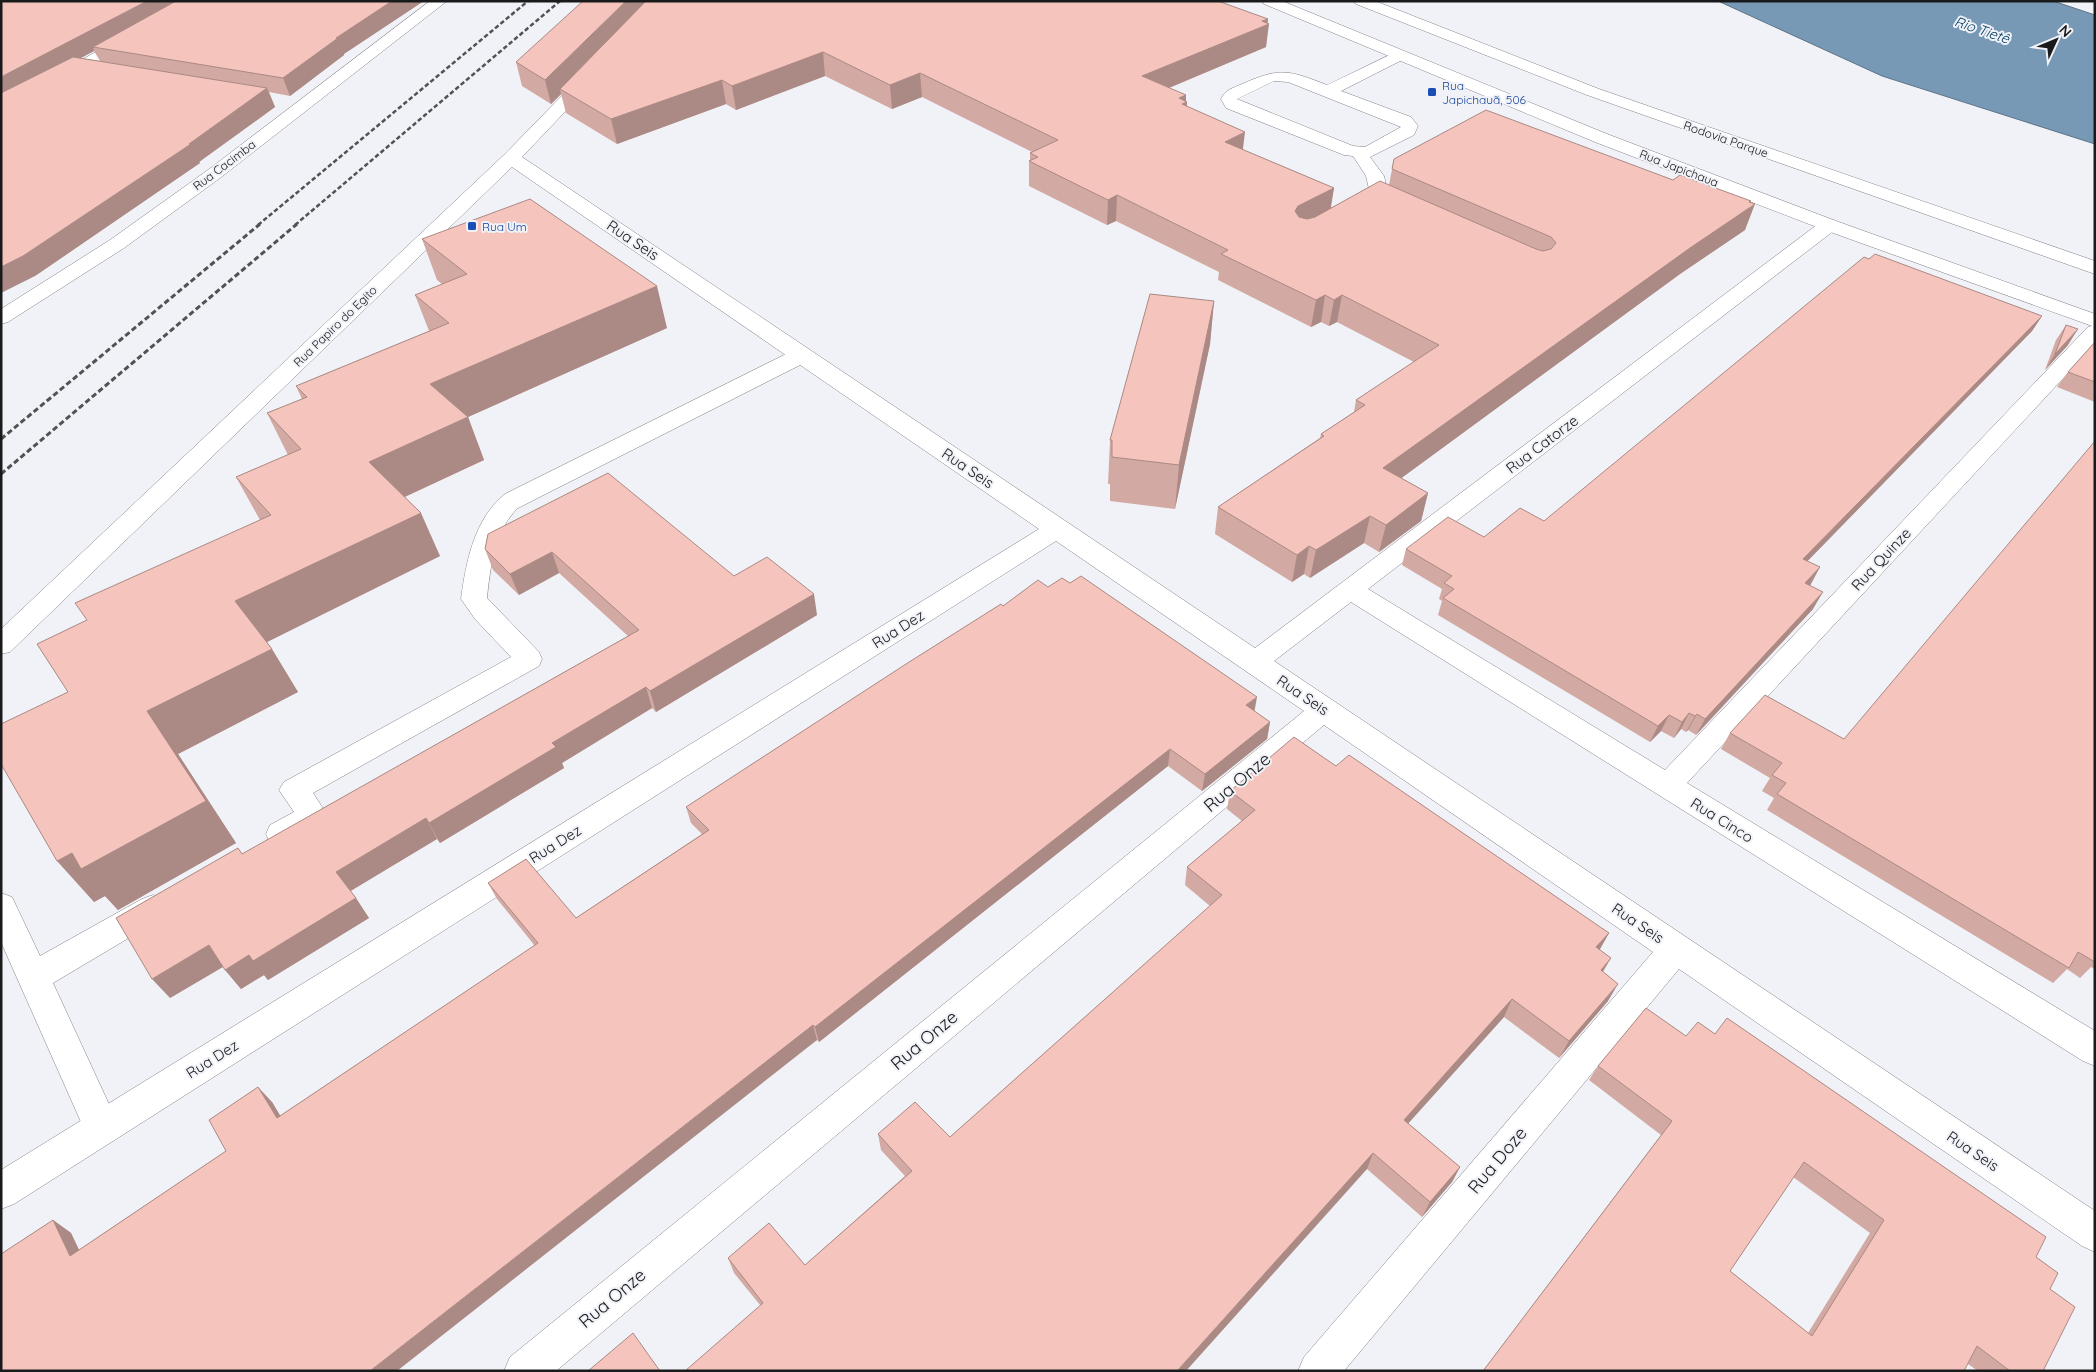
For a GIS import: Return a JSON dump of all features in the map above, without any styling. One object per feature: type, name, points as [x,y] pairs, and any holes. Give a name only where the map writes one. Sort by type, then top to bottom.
[{"type":"street","points":[[1,110],[179,13],[196,1]]},
{"type":"street","name":"Rua Cacimba","points":[[1,318],[125,238],[214,174],[440,1]]},
{"type":"street","name":"Rua Japichaua","points":[[1269,1],[1398,56],[1601,138],[1829,225],[2095,321]]},
{"type":"street","name":"Rodovia Parque","points":[[1361,1],[1593,92],[2095,268]]},
{"type":"street","points":[[1328,91],[1398,56]]},
{"type":"street","name":"Rua Papiro do Egito","points":[[1,645],[511,158],[601,65]]},
{"type":"street","points":[[80,68],[109,73]]},
{"type":"street","points":[[1271,76],[1291,77],[1328,91],[1405,121],[1410,126],[1408,131],[1368,152],[1359,153],[1232,104],[1229,99],[1231,95],[1271,76]]},
{"type":"street","points":[[284,101],[303,104]]},
{"type":"street","points":[[1342,216],[1374,198],[1379,191],[1379,184],[1359,153]]},
{"type":"street","name":"Rua Seis","points":[[511,158],[2095,1233]]},
{"type":"street","points":[[1374,198],[1392,205]]},
{"type":"street","name":"Rua Catorze","points":[[1255,662],[1829,225]]},
{"type":"street","name":"Rua Quinze","points":[[1666,786],[2095,331]]},
{"type":"street","points":[[262,845],[313,816],[294,790],[529,659],[484,613],[474,600],[476,582],[491,530],[499,513],[513,499],[802,355]]},
{"type":"street","name":"Rua Dez","points":[[1,1191],[1058,529]]},
{"type":"street","name":"Rua Cinco","points":[[1350,590],[2095,1050]]},
{"type":"street","name":"Rua Onze","points":[[524,1371],[1324,710]]},
{"type":"street","points":[[33,977],[177,894]]},
{"type":"street","points":[[1,906],[102,1128]]},
{"type":"street","name":"Rua Doze","points":[[1318,1371],[1676,949]]},
{"type":"water","name":"Rio Tietê","points":[[1718,1],[2053,1],[2095,15],[2095,144],[1882,76]]},
{"type":"building","points":[[1,1],[147,1],[1,77]]},
{"type":"building","points":[[176,1],[392,1],[336,38],[338,38],[283,78],[93,47]]},
{"type":"building","points":[[583,1],[626,1],[545,80],[516,62]]},
{"type":"building","points":[[646,1],[1218,1],[1268,19],[1262,21],[1269,24],[1142,76],[1186,95],[1179,98],[1187,102],[1182,104],[1245,132],[1225,142],[1334,188],[1298,206],[1295,211],[1299,217],[1307,219],[1315,217],[1380,181],[1536,249],[1543,251],[1551,249],[1556,243],[1551,237],[1392,169],[1394,159],[1486,110],[1673,180],[1680,175],[1755,204],[1690,248],[1383,468],[1428,493],[1386,525],[1370,516],[1316,550],[1309,546],[1297,555],[1218,507],[1324,436],[1321,434],[1365,405],[1356,400],[1439,345],[1342,295],[1334,300],[1325,295],[1316,300],[1221,254],[1228,250],[1117,195],[1108,200],[1029,161],[1038,157],[1030,153],[1058,140],[920,73],[890,85],[823,52],[732,86],[722,80],[611,119],[560,89]]},
{"type":"building","points":[[73,57],[267,88],[189,144],[191,144],[23,256],[1,267],[1,93]]},
{"type":"building","points":[[530,199],[657,286],[430,384],[468,417],[369,462],[421,513],[235,601],[272,649],[147,711],[206,801],[81,869],[72,853],[57,861],[1,764],[1,724],[68,692],[37,644],[87,620],[75,603],[271,515],[236,477],[301,449],[267,413],[307,397],[296,386],[449,323],[415,295],[467,274],[422,239]]},
{"type":"building","points":[[1875,254],[2042,316],[1803,559],[1820,567],[1805,583],[1823,592],[1705,719],[1697,714],[1695,716],[1689,713],[1682,722],[1669,715],[1658,726],[1443,598],[1454,589],[1444,583],[1452,576],[1406,549],[1448,517],[1484,537],[1520,508],[1544,521],[1864,257],[1869,259]]},
{"type":"building","points":[[1150,294],[1214,301],[1179,465],[1112,457],[1112,440],[1110,440]]},
{"type":"building","points":[[2066,325],[2078,329],[2055,354]]},
{"type":"building","points":[[2095,342],[2095,382],[2068,372]]},
{"type":"building","points":[[2095,441],[2095,962],[2078,952],[2069,968],[1777,794],[1786,783],[1772,775],[1782,763],[1730,733],[1765,695],[1844,739]]},
{"type":"building","points":[[608,473],[734,576],[767,557],[814,594],[650,691],[646,687],[552,743],[556,747],[429,823],[426,818],[336,872],[356,898],[253,961],[249,955],[225,970],[209,945],[152,979],[116,918],[238,848],[242,854],[639,630],[552,552],[510,574],[485,549],[488,534]]},
{"type":"building","points":[[1081,576],[1257,697],[1246,705],[1270,722],[1205,774],[1170,749],[815,1027],[813,1025],[370,1371],[1,1371],[1,1254],[53,1220],[70,1256],[226,1151],[209,1120],[258,1087],[277,1118],[538,943],[488,883],[526,859],[576,918],[709,830],[686,807],[906,664],[1001,604],[1003,606],[1038,580],[1048,587],[1062,578],[1070,583]]},
{"type":"building","points":[[1294,737],[1336,766],[1349,755],[1609,933],[1596,947],[1611,958],[1601,970],[1618,984],[1569,1041],[1512,999],[1404,1120],[1460,1167],[1430,1202],[1373,1153],[1177,1371],[685,1371],[763,1303],[728,1258],[769,1223],[805,1265],[912,1171],[878,1134],[915,1102],[950,1137],[1222,895],[1187,867],[1255,810],[1230,791]]},
{"type":"building","points":[[1646,1008],[1686,1036],[1698,1022],[1715,1034],[1727,1018],[2046,1237],[2036,1257],[2058,1273],[2050,1289],[2075,1307],[2043,1371],[2010,1371],[1977,1346],[1964,1371],[1483,1371],[1672,1121],[1598,1066]],"holes":[[[1804,1162],[1884,1220],[1812,1336],[1730,1271]]]},
{"type":"building","points":[[633,1333],[660,1371],[588,1371]]},
{"type":"railway","points":[[258,225],[528,1]]},
{"type":"railway","points":[[295,225],[560,1]]},
{"type":"railway","points":[[1,439],[260,224]]},
{"type":"railway","points":[[1,474],[297,224]]},
{"type":"place","name":"Rua Japichauã, 506","points":[[1432,92]]},
{"type":"place","name":"Rua Um","points":[[472,226]]}]
